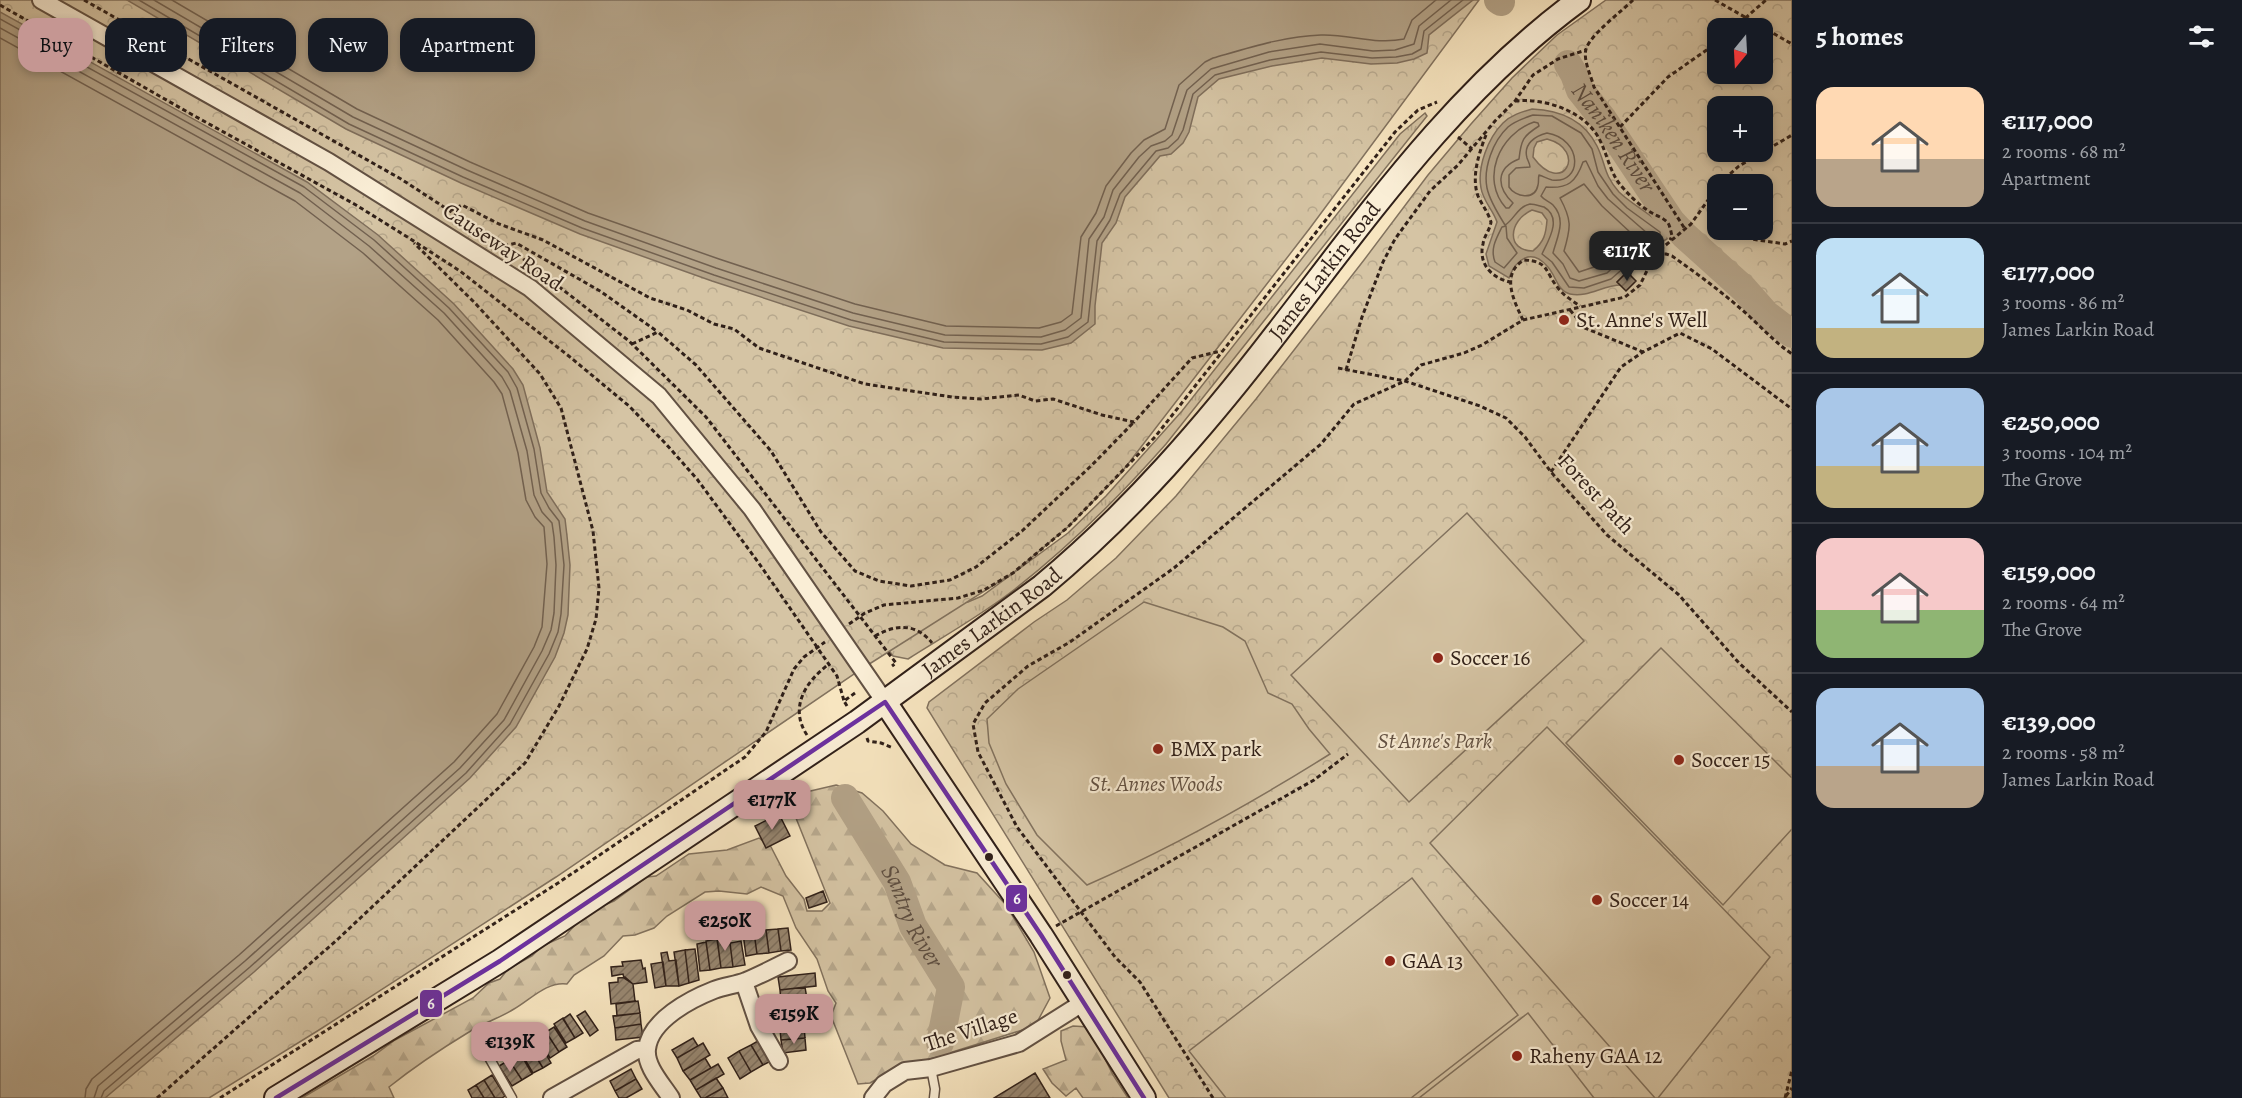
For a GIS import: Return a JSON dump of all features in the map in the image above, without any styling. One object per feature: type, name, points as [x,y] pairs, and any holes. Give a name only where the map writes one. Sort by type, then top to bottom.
[{"type":"main road","name":"James Larkin Road","points":[[276,1098],[500,961],[816,750],[944,659],[1064,568],[1138,499],[1177,455],[1274,337],[1393,182],[1441,124],[1500,65],[1538,31],[1579,0]]},
{"type":"main road","points":[[885,702],[1041,935],[1144,1098]]},
{"type":"street","name":"Causeway Road","points":[[41,0],[329,162],[539,295],[659,396],[752,509],[885,702]]},
{"type":"street","points":[[671,1098],[650,1065],[647,1049],[656,1030],[675,1010],[714,990],[744,982],[788,961]]},
{"type":"street","points":[[744,982],[759,1026],[779,1061]]},
{"type":"street","name":"The Village","points":[[873,1098],[884,1084],[905,1071],[931,1068],[1019,1043],[1084,1002]]},
{"type":"street","points":[[552,1098],[638,1050],[647,1049]]},
{"type":"lane","points":[[482,1045],[512,1098]]},
{"type":"lane","points":[[931,1068],[935,1089],[934,1098]]},
{"type":"path","points":[[1633,0],[1594,37],[1586,50],[1587,65],[1594,87],[1685,229]]},
{"type":"path","points":[[1715,0],[1746,18],[1766,0]]},
{"type":"path","points":[[0,5],[409,237],[506,306],[629,406],[697,479],[818,647],[840,683],[848,708]]},
{"type":"path","points":[[1773,33],[1792,44]]},
{"type":"path","points":[[1346,370],[1375,280],[1395,239],[1430,191],[1515,101],[1533,75],[1558,59],[1586,50]]},
{"type":"path","points":[[1620,127],[1668,77],[1707,50]]},
{"type":"path","points":[[1515,101],[1537,101],[1557,106],[1590,126],[1597,135],[1621,187],[1634,200],[1667,222],[1672,236],[1669,242]]},
{"type":"path","points":[[855,620],[884,605],[948,599],[984,590],[1013,573],[1068,527],[1155,437],[1395,132],[1419,110],[1435,104]]},
{"type":"path","points":[[1487,132],[1479,157],[1476,186],[1491,222],[1482,244],[1482,256],[1485,266],[1494,275],[1510,282]]},
{"type":"path","points":[[1731,174],[1740,166],[1792,135]]},
{"type":"path","points":[[1459,138],[1472,149]]},
{"type":"path","points":[[1214,1098],[1140,982],[1115,957],[1017,827],[978,752],[973,724],[985,703],[1028,666],[1070,642],[1174,568],[1321,444],[1354,404],[1405,381],[1421,365],[1464,353],[1482,345],[1523,320],[1625,297],[1635,291],[1655,254],[1685,229],[1700,213],[1707,200]]},
{"type":"path","points":[[450,211],[462,205],[468,207],[499,224],[543,240],[650,298],[687,310],[714,324],[735,329],[759,348],[865,384],[952,397],[981,399],[1019,395],[1035,401],[1053,399],[1102,415],[1134,422]]},
{"type":"path","points":[[157,1098],[338,939],[525,763],[559,706],[590,639],[596,619],[599,588],[593,531],[561,408],[540,375],[475,303],[409,237]]},
{"type":"path","points":[[1758,240],[1785,244],[1792,241]]},
{"type":"path","points":[[504,246],[516,243],[600,291],[658,332],[696,365],[771,451],[821,532],[855,571],[879,581],[911,586],[950,580],[976,567],[1022,531],[1092,465],[1192,358],[1222,351]]},
{"type":"path","points":[[1655,254],[1672,256],[1704,279],[1750,317],[1779,346],[1792,354]]},
{"type":"path","points":[[1523,320],[1513,299],[1510,282],[1516,266],[1524,260],[1533,260],[1546,267],[1558,288],[1582,307]]},
{"type":"path","points":[[1570,309],[1585,328],[1643,352]]},
{"type":"path","points":[[632,344],[658,332]]},
{"type":"path","points":[[1551,472],[1621,367],[1643,352],[1680,333],[1712,349],[1792,409]]},
{"type":"path","name":"Forest Path","points":[[1338,368],[1405,381],[1480,406],[1506,418],[1525,437],[1551,472],[1607,535],[1679,595],[1739,663],[1792,711]]},
{"type":"path","points":[[860,616],[896,663],[892,666]]},
{"type":"path","points":[[875,636],[898,627],[911,628],[928,638],[944,659]]},
{"type":"path","points":[[220,1098],[558,884],[745,757],[766,732],[794,669],[826,641]]},
{"type":"path","points":[[816,750],[799,721],[799,704],[811,680],[829,664]]},
{"type":"path","points":[[844,701],[855,693]]},
{"type":"path","points":[[866,737],[868,741],[881,742],[891,749],[894,747]]},
{"type":"path","points":[[1041,935],[1314,780],[1348,754]]},
{"type":"path","points":[[1785,1098],[1792,1070]]},
{"type":"path","points":[[1785,1098],[1792,1088]]},
{"type":"green space","points":[[0,0],[1479,0],[1310,228],[1121,473],[1068,527],[1013,573],[863,668],[556,877],[209,1098],[0,1098]]},
{"type":"green space","name":"St Anne's Park","points":[[1606,0],[1792,0],[1792,1098],[1169,1098],[927,708],[929,702],[1034,622],[1067,600],[1116,558],[1176,496],[1256,399],[1428,175],[1512,78],[1557,35]]},
{"type":"green space","points":[[1425,113],[1427,116],[1166,444],[1131,483],[1055,556],[1002,599],[908,659],[893,656],[867,621],[968,602],[982,596],[1068,533],[1106,496],[1182,411],[1400,134]]},
{"type":"green space","name":"Soccer 16","points":[[1467,513],[1584,641],[1409,802],[1291,675]]},
{"type":"green space","name":"BMX park","points":[[1144,602],[1223,627],[1245,641],[1268,693],[1292,704],[1330,754],[1211,824],[1087,885],[1037,835],[1006,784],[989,743],[987,719],[1018,689]]},
{"type":"green space","name":"Soccer 15","points":[[1661,648],[1792,778],[1792,829],[1723,905],[1566,743]]},
{"type":"green space","name":"Soccer 14","points":[[1547,727],[1770,957],[1658,1098],[1655,1098],[1430,843]]},
{"type":"green space","points":[[836,785],[862,793],[883,811],[911,844],[945,865],[977,873],[1006,905],[1034,952],[1050,998],[1035,1026],[889,1072],[870,1083],[858,1084],[831,1016],[836,1003],[828,991],[817,959],[796,928],[783,896],[761,887],[747,894],[705,892],[667,916],[654,928],[635,935],[623,936],[604,956],[574,975],[567,984],[546,988],[438,1052],[389,1087],[394,1098],[302,1098],[373,1056],[395,1040],[473,998],[489,983],[500,979],[508,969],[532,956],[542,946],[565,936],[577,923],[602,906],[614,901],[647,877],[656,876],[689,854],[727,850],[759,838],[771,847],[786,876],[804,899],[807,911],[822,911],[830,903],[792,808],[802,793]]},
{"type":"green space","name":"GAA 13","points":[[1412,878],[1518,1015],[1411,1098],[1226,1098],[1189,1051]]},
{"type":"green space","name":"Raheny GAA 12","points":[[1528,1013],[1594,1098],[1419,1098]]},
{"type":"green space","points":[[1073,1026],[1089,1027],[1113,1075],[1128,1098],[1083,1098],[1076,1088],[1066,1096],[1052,1083],[1043,1069],[1066,1060],[1061,1031]]},
{"type":"water","points":[[127,0],[1473,0],[1429,35],[1427,53],[1414,59],[1397,63],[1371,64],[1322,58],[1272,66],[1219,79],[1198,97],[1189,132],[1183,143],[1171,154],[1160,156],[1125,197],[1116,223],[1102,243],[1095,324],[1071,343],[1042,350],[943,348],[849,326],[580,234],[461,183],[346,129],[249,72],[296,72],[296,18],[199,18],[199,42],[187,35],[187,18],[158,18]]},
{"type":"water","points":[[0,12],[18,22],[18,72],[93,72],[93,63],[307,182],[378,235],[454,304],[513,369],[523,385],[540,448],[547,492],[565,519],[570,565],[568,615],[555,657],[516,727],[470,778],[254,972],[105,1098],[0,1098]]},
{"type":"water","points":[[1532,109],[1561,114],[1585,129],[1597,146],[1614,186],[1653,217],[1668,234],[1667,239],[1649,249],[1639,258],[1632,268],[1631,275],[1627,272],[1617,282],[1621,285],[1583,294],[1570,294],[1562,290],[1547,266],[1535,258],[1525,258],[1520,261],[1509,278],[1489,266],[1486,254],[1497,222],[1482,193],[1480,180],[1482,162],[1488,145],[1503,123],[1513,116]],"holes":[[[1547,139],[1559,145],[1566,152],[1567,168],[1561,172],[1554,173],[1544,168],[1533,157],[1537,142]],[[1532,210],[1542,213],[1547,220],[1544,237],[1533,251],[1524,250],[1518,246],[1513,235],[1518,221]]]},
{"type":"building","points":[[1627,272],[1636,281],[1626,291],[1617,282]]},
{"type":"building","points":[[779,814],[790,836],[766,848],[755,826]]},
{"type":"building","points":[[823,891],[827,902],[809,908],[806,898]]},
{"type":"building","points":[[762,911],[764,927],[753,928],[751,913]]},
{"type":"building","points":[[788,928],[791,950],[781,951],[778,929]]},
{"type":"building","points":[[778,929],[781,951],[769,953],[766,930]]},
{"type":"building","points":[[766,930],[769,953],[757,954],[754,932]]},
{"type":"building","points":[[754,932],[757,954],[746,956],[743,933]]},
{"type":"building","points":[[729,935],[733,967],[721,968],[717,937]]},
{"type":"building","points":[[717,939],[721,968],[710,970],[706,941]]},
{"type":"building","points":[[741,941],[745,965],[733,967],[730,943]]},
{"type":"building","points":[[706,942],[710,970],[700,971],[697,944]]},
{"type":"building","points":[[695,949],[699,980],[689,983],[685,950]]},
{"type":"building","points":[[685,950],[689,983],[679,986],[674,952]]},
{"type":"building","points":[[667,952],[669,961],[676,960],[679,986],[666,986],[661,953]]},
{"type":"building","points":[[641,960],[647,982],[633,984],[624,978],[623,974],[612,976],[611,967],[623,966],[622,962]]},
{"type":"building","points":[[663,962],[666,986],[655,988],[651,964]]},
{"type":"building","points":[[815,973],[816,986],[780,990],[778,977]]},
{"type":"building","points":[[625,977],[633,984],[635,1001],[611,1004],[609,983],[618,982],[618,978]]},
{"type":"building","points":[[805,987],[807,999],[781,1002],[780,990]]},
{"type":"building","points":[[638,1001],[640,1013],[617,1016],[616,1004]]},
{"type":"building","points":[[805,1004],[807,1015],[782,1018],[780,1006]]},
{"type":"building","points":[[585,1011],[598,1030],[590,1036],[577,1016]]},
{"type":"building","points":[[640,1013],[641,1024],[615,1028],[613,1016]]},
{"type":"building","points":[[570,1014],[583,1033],[575,1038],[563,1019]]},
{"type":"building","points":[[807,1015],[808,1026],[783,1028],[782,1018]]},
{"type":"building","points":[[563,1018],[575,1038],[566,1043],[554,1024]]},
{"type":"building","points":[[641,1024],[643,1037],[616,1040],[615,1028]]},
{"type":"building","points":[[804,1026],[805,1038],[781,1040],[780,1029]]},
{"type":"building","points":[[554,1027],[567,1047],[559,1052],[546,1032]]},
{"type":"building","points":[[546,1032],[559,1052],[550,1058],[537,1037]]},
{"type":"building","points":[[693,1038],[698,1046],[677,1058],[672,1050]]},
{"type":"building","points":[[763,1038],[775,1059],[763,1065],[751,1045]]},
{"type":"building","points":[[805,1038],[806,1050],[783,1053],[781,1040]]},
{"type":"building","points":[[539,1042],[551,1063],[543,1068],[530,1047]]},
{"type":"building","points":[[703,1043],[710,1055],[683,1071],[677,1058]]},
{"type":"building","points":[[751,1045],[763,1065],[751,1072],[739,1051]]},
{"type":"building","points":[[530,1047],[543,1068],[533,1073],[521,1053]]},
{"type":"building","points":[[739,1051],[751,1072],[740,1079],[728,1058]]},
{"type":"building","points":[[520,1053],[532,1074],[522,1080],[509,1060]]},
{"type":"building","points":[[705,1058],[711,1068],[690,1080],[683,1071]]},
{"type":"building","points":[[509,1060],[522,1080],[512,1086],[499,1066]]},
{"type":"building","points":[[718,1064],[724,1074],[696,1090],[690,1080]]},
{"type":"building","points":[[631,1069],[636,1079],[615,1091],[610,1081]]},
{"type":"building","points":[[1035,1073],[1050,1098],[994,1098]]},
{"type":"building","points":[[492,1075],[505,1096],[502,1098],[495,1098],[484,1080]]},
{"type":"building","points":[[716,1078],[723,1088],[701,1098],[696,1090]]},
{"type":"building","points":[[636,1079],[642,1089],[626,1098],[619,1098],[615,1091]]},
{"type":"building","points":[[484,1080],[495,1098],[484,1098],[476,1085]]},
{"type":"building","points":[[476,1085],[484,1098],[472,1098],[468,1090]]},
{"type":"building","points":[[723,1088],[728,1098],[705,1098]]},
{"type":"waterway","name":"Naniken River","points":[[1568,64],[1580,90],[1603,119],[1671,221],[1744,289],[1766,314],[1792,334]]},
{"type":"waterway","name":"Santry River","points":[[845,798],[897,882],[913,926],[951,987],[940,1043]]},
{"type":"transit line","name":"6","points":[[885,702],[1041,935],[1144,1098]]},
{"type":"transit line","name":"6","points":[[276,1098],[500,961],[885,702]]},
{"type":"place","name":"St. Anne's Well","points":[[1564,320]]},
{"type":"place","name":"Soccer 16","points":[[1438,658]]},
{"type":"place","name":"BMX park","points":[[1158,749]]},
{"type":"place","name":"Soccer 15","points":[[1679,760]]},
{"type":"place","name":"Soccer 14","points":[[1597,900]]},
{"type":"place","name":"GAA 13","points":[[1390,961]]},
{"type":"place","name":"Raheny GAA 12","points":[[1517,1056]]},
{"type":"park label","name":"St. Annes Woods","points":[[1156,784]]}]
